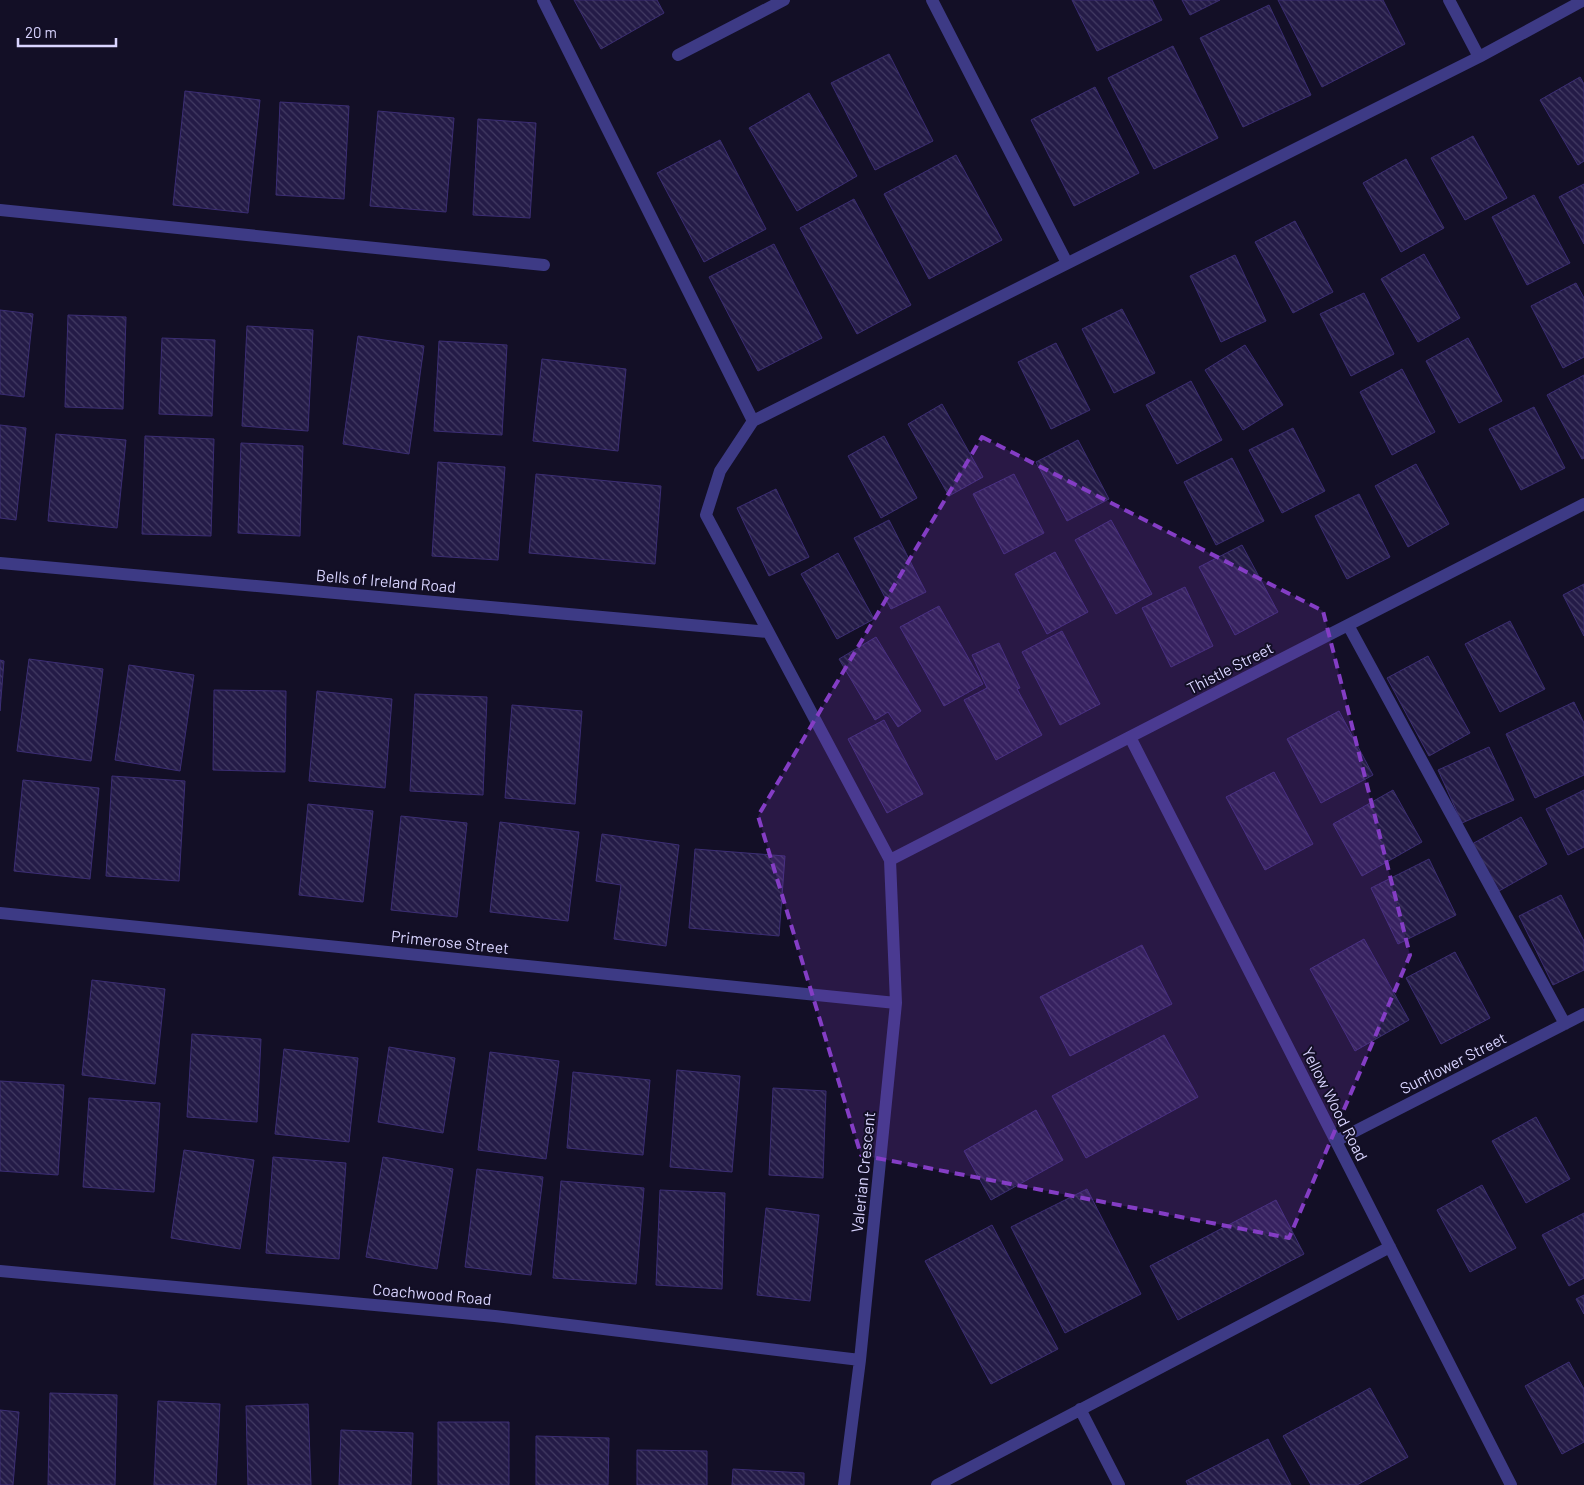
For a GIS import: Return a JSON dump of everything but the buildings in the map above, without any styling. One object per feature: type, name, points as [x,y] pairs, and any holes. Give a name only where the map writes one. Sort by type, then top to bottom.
[{"type":"street","points":[[543,0],[753,421]]},
{"type":"street","points":[[678,55],[784,0]]},
{"type":"street","points":[[932,0],[1067,263]]},
{"type":"street","points":[[1449,0],[1478,56]]},
{"type":"street","points":[[890,860],[706,515],[720,471],[753,421],[1478,56],[1584,0]]},
{"type":"street","points":[[0,210],[544,265]]},
{"type":"street","name":"Thistle Street","points":[[890,860],[1584,504]]},
{"type":"street","name":"Bells of Ireland Road","points":[[0,563],[768,632]]},
{"type":"street","points":[[1348,625],[1566,1024]]},
{"type":"street","name":"Yellow Wood Road","points":[[1130,737],[1511,1485]]},
{"type":"street","name":"Valerian Crescent","points":[[844,1485],[860,1360],[896,1003],[890,860]]},
{"type":"street","name":"Primerose Street","points":[[0,913],[896,1003]]},
{"type":"street","name":"Sunflower Street","points":[[1336,1141],[1584,1014]]},
{"type":"street","points":[[937,1485],[1390,1247]]},
{"type":"street","name":"Coachwood Road","points":[[0,1271],[494,1316],[860,1360]]},
{"type":"street","points":[[1080,1410],[1118,1485]]},
{"type":"highlighted area","points":[[982,437],[1323,611],[1410,955],[1289,1238],[861,1155],[758,816]]}]
